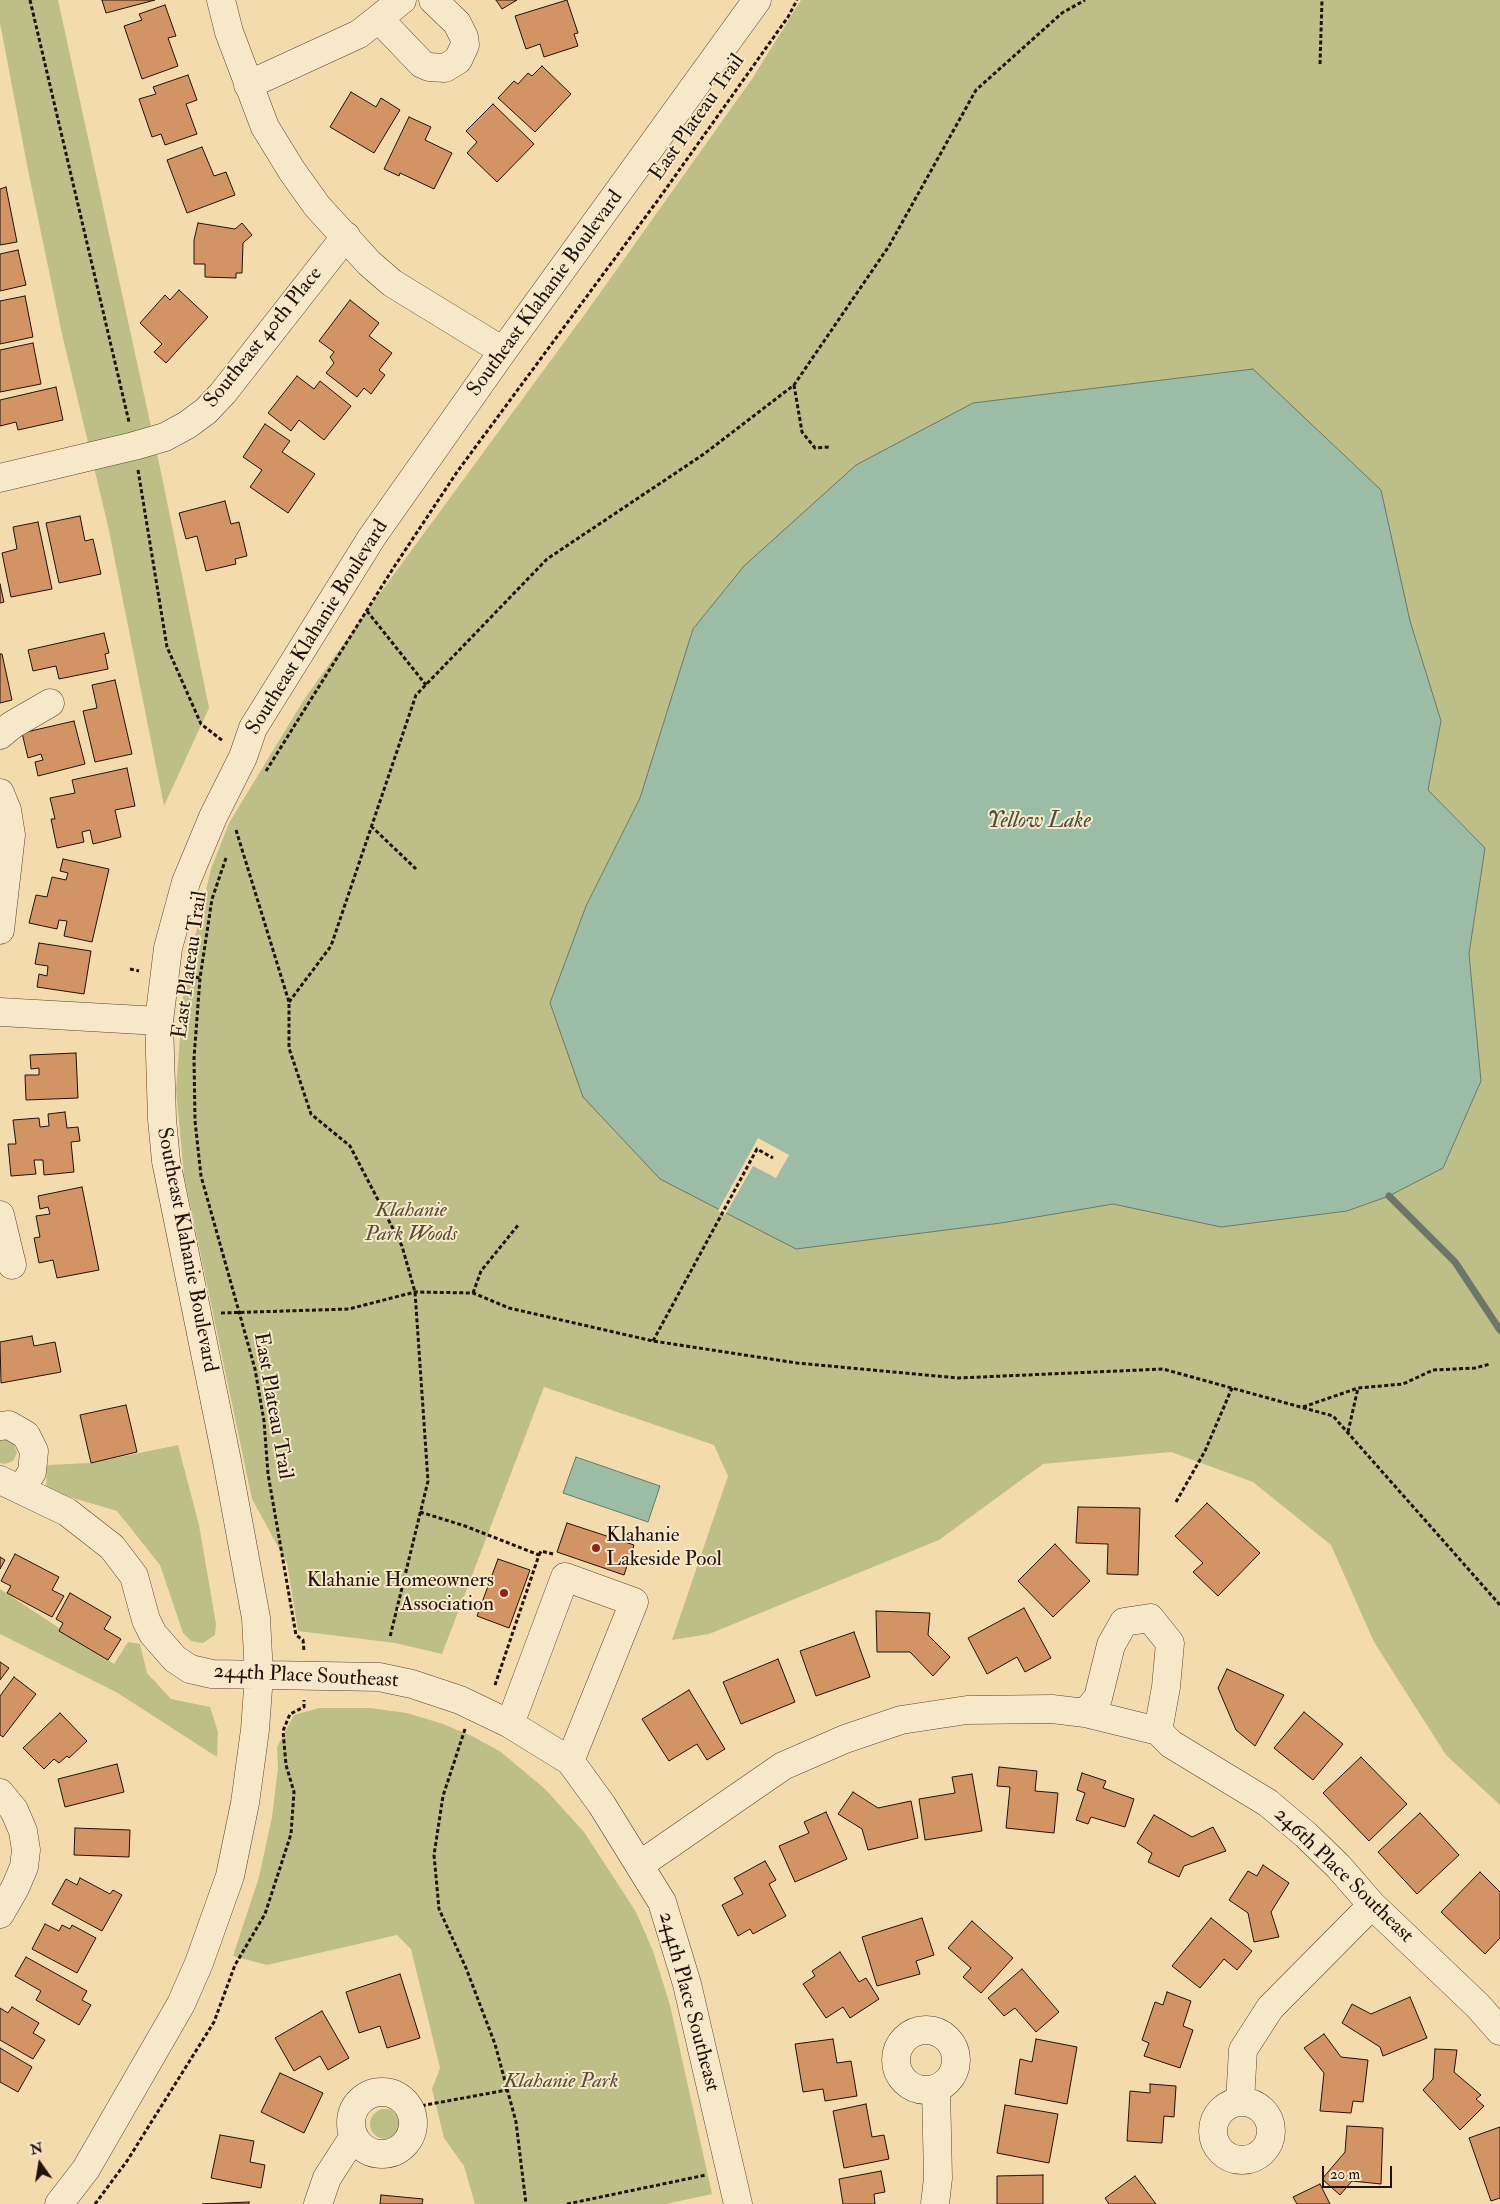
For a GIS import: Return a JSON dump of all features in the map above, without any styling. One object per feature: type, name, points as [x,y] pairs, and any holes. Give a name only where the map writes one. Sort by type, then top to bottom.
[{"type":"street","points":[[221,0],[229,32],[265,127],[292,171],[317,206],[369,263],[392,283],[503,351]]},
{"type":"street","points":[[248,85],[358,34],[402,0]]},
{"type":"street","points":[[379,18],[422,64],[430,67],[445,68],[458,60],[465,45],[464,37],[457,23],[433,0]]},
{"type":"street","name":"Southeast Klahanie Boulevard","points":[[59,2204],[86,2168],[176,2012],[199,1963],[230,1876],[246,1803],[259,1675],[256,1618],[166,1160],[161,1110],[159,1021],[168,948],[186,882],[213,817],[243,757],[253,728],[372,537],[503,351],[757,0]]},
{"type":"street","name":"Southeast 40th Place","points":[[0,478],[134,446],[165,437],[187,425],[206,411],[223,393],[346,236]]},
{"type":"street","points":[[0,734],[12,724],[50,703]]},
{"type":"street","points":[[0,794],[7,810],[11,835],[0,930]]},
{"type":"street","points":[[0,1012],[159,1021]]},
{"type":"street","points":[[0,1215],[12,1265]]},
{"type":"street","name":"244th Place Southeast","points":[[0,1426],[9,1425],[26,1435],[34,1451],[32,1472],[11,1485]]},
{"type":"street","name":"244th Place Southeast","points":[[11,1485],[67,1512],[112,1547],[134,1576],[146,1620],[153,1634],[174,1659],[190,1669],[212,1674],[336,1675],[387,1679],[412,1684],[460,1700],[510,1724],[570,1761],[640,1864],[662,1902],[673,1931],[738,2204]]},
{"type":"street","points":[[510,1724],[565,1577],[634,1602],[570,1761]]},
{"type":"street","points":[[1085,1713],[1098,1698],[1112,1645],[1124,1622],[1150,1618],[1170,1643],[1166,1687],[1158,1731]]},
{"type":"street","name":"246th Place Southeast","points":[[640,1864],[783,1766],[845,1738],[902,1720],[967,1710],[1052,1709],[1085,1713],[1158,1731],[1171,1744],[1268,1803],[1306,1835],[1338,1866],[1372,1905],[1478,2006],[1500,2031]]},
{"type":"street","points":[[0,1793],[14,1810],[23,1831],[26,1850],[24,1867],[15,1888],[0,1914]]},
{"type":"street","points":[[1240,2101],[1242,2050],[1270,2008],[1372,1905]]},
{"type":"street","points":[[934,2204],[938,2178],[936,2089]]},
{"type":"street","points":[[384,2092],[394,2094],[403,2100],[409,2108],[413,2118],[410,2136],[405,2145],[396,2151],[387,2154],[377,2154],[360,2144],[354,2136],[352,2116],[356,2106],[364,2098],[384,2092]]},
{"type":"street","points":[[318,2204],[328,2178],[354,2136]]},
{"type":"path","points":[[30,0],[134,446],[167,647],[201,724],[243,757]]},
{"type":"path","name":"East Plateau Trail","points":[[262,780],[367,611],[457,472],[658,200],[788,17],[797,0]]},
{"type":"path","points":[[289,1002],[331,946],[416,695],[547,559],[704,454],[794,385],[889,246],[976,90],[1062,14],[1085,0]]},
{"type":"path","points":[[1320,64],[1322,0]]},
{"type":"path","points":[[794,385],[802,432],[815,448],[830,447]]},
{"type":"path","points":[[367,611],[426,685]]},
{"type":"path","points":[[232,838],[240,821]]},
{"type":"path","points":[[371,826],[416,869]]},
{"type":"path","points":[[235,829],[289,1002],[289,1048],[311,1114],[350,1146],[402,1246],[415,1292],[428,1481],[390,1637]]},
{"type":"path","name":"East Plateau Trail","points":[[227,855],[212,898],[200,978],[194,1058],[194,1121],[201,1176],[255,1368],[264,1421],[268,1474],[296,1635],[303,1640],[304,1644]]},
{"type":"path","points":[[130,969],[139,971]]},
{"type":"path","points":[[185,975],[200,978]]},
{"type":"path","points":[[653,1340],[757,1149],[773,1158]]},
{"type":"path","points":[[473,1293],[481,1271],[519,1224]]},
{"type":"path","points":[[197,1313],[349,1309],[415,1292],[473,1293],[508,1308],[653,1340],[797,1363],[958,1378],[1163,1369],[1333,1416],[1500,1605]]},
{"type":"path","points":[[1302,1408],[1358,1388],[1403,1384],[1433,1370],[1475,1368],[1490,1364]]},
{"type":"path","points":[[1176,1502],[1205,1451],[1232,1388]]},
{"type":"path","points":[[1348,1433],[1358,1388]]},
{"type":"path","points":[[420,1512],[465,1526],[539,1555],[495,1685]]},
{"type":"path","points":[[465,1727],[443,1796],[434,1855],[439,1909],[466,1968],[495,2044],[516,2122],[526,2204]]},
{"type":"path","points":[[409,2108],[507,2090]]},
{"type":"path","points":[[567,2204],[713,2173]]},
{"type":"green space","points":[[0,0],[58,0],[162,477],[209,708],[164,806],[108,526],[62,334],[28,170],[0,23]]},
{"type":"green space","name":"Klahanie Park Woods","points":[[801,0],[1500,0],[1500,1805],[1446,1755],[1374,1642],[1331,1545],[1253,1482],[1171,1452],[1043,1464],[939,1540],[709,1634],[672,1640],[728,1476],[714,1445],[544,1387],[442,1654],[395,1643],[298,1631],[287,1563],[252,1499],[184,1175],[176,1090],[184,984],[211,869],[229,823],[303,701],[590,307],[752,79]],"holes":[[[1410,621],[1441,721],[1428,790],[1485,848],[1469,954],[1481,1081],[1443,1168],[1389,1196],[1347,1211],[1221,1227],[1113,1204],[1001,1223],[796,1249],[550,1003],[586,906],[640,798],[693,629]]]},
{"type":"green space","points":[[6,1439],[13,1442],[17,1453],[13,1461],[5,1464],[0,1463],[0,1440]]},
{"type":"green space","points":[[178,1445],[199,1525],[216,1624],[215,1635],[203,1643],[191,1641],[183,1633],[160,1565],[117,1511],[46,1490],[47,1465],[91,1463]]},
{"type":"green space","points":[[0,1589],[114,1664],[128,1642],[140,1644],[147,1673],[171,1699],[210,1707],[218,1732],[217,1757],[116,1692],[0,1634]]},
{"type":"green space","name":"Klahanie Park","points":[[319,1708],[370,1708],[407,1713],[443,1724],[472,1736],[501,1752],[545,1789],[584,1832],[636,1912],[653,1951],[670,2005],[712,2194],[666,2204],[475,2204],[464,2166],[444,2138],[432,2089],[440,2068],[411,1949],[397,1935],[267,1965],[233,1956],[259,1877],[272,1817],[278,1768],[277,1747],[294,1715]]},
{"type":"green space","points":[[385,2109],[391,2110],[399,2118],[399,2130],[391,2138],[385,2139],[379,2138],[371,2130],[370,2124],[371,2118],[379,2110]]},
{"type":"water","name":"Yellow Lake","points":[[1253,369],[1381,490],[1410,621],[1441,721],[1428,790],[1485,848],[1469,954],[1481,1081],[1443,1168],[1389,1196],[1347,1211],[1221,1227],[1113,1204],[1001,1223],[796,1249],[660,1179],[583,1097],[550,1003],[586,906],[640,798],[693,629],[744,566],[856,465],[973,403]]},
{"type":"water","points":[[576,1457],[660,1486],[648,1522],[563,1493]]},
{"type":"pier","points":[[758,1138],[789,1155],[776,1178],[753,1166],[725,1215],[718,1211]]},
{"type":"building","points":[[102,0],[155,0],[106,13]]},
{"type":"building","points":[[496,0],[517,0],[502,9]]},
{"type":"building","points":[[567,0],[578,33],[574,34],[578,46],[544,57],[540,44],[526,49],[515,16]]},
{"type":"building","points":[[165,5],[176,36],[168,38],[178,66],[142,79],[124,26],[142,20],[139,14]]},
{"type":"building","points":[[542,66],[571,94],[535,132],[498,98],[514,81],[518,84],[528,73],[532,76]]},
{"type":"building","points":[[188,75],[197,100],[186,104],[197,134],[165,145],[161,134],[152,137],[139,99],[156,94],[153,87]]},
{"type":"building","points":[[351,92],[376,107],[381,98],[400,110],[374,153],[330,127]]},
{"type":"building","points":[[493,104],[534,144],[497,182],[467,153],[477,142],[466,131]]},
{"type":"building","points":[[409,117],[431,127],[425,140],[452,153],[434,189],[400,173],[399,176],[384,169]]},
{"type":"building","points":[[202,147],[214,176],[226,172],[235,195],[187,213],[167,160]]},
{"type":"building","points":[[6,187],[17,242],[0,245],[0,189]]},
{"type":"building","points":[[198,223],[235,229],[242,223],[252,235],[243,243],[242,273],[236,273],[236,278],[205,277],[205,264],[194,264],[194,240]]},
{"type":"building","points":[[18,250],[26,285],[0,291],[0,254]]},
{"type":"building","points":[[179,290],[208,317],[166,363],[154,352],[162,344],[140,323],[165,295],[170,300]]},
{"type":"building","points":[[25,296],[33,337],[0,344],[0,301]]},
{"type":"building","points":[[350,300],[379,323],[369,336],[392,353],[379,370],[385,375],[371,394],[364,388],[357,397],[326,373],[334,363],[330,357],[334,352],[319,341]]},
{"type":"building","points":[[33,343],[41,384],[0,392],[0,350]]},
{"type":"building","points":[[297,376],[314,389],[320,381],[351,406],[324,440],[299,420],[291,431],[268,413]]},
{"type":"building","points":[[56,387],[63,420],[18,430],[16,422],[0,426],[0,400]]},
{"type":"building","points":[[265,424],[290,441],[282,452],[315,474],[288,513],[250,487],[262,470],[243,457]]},
{"type":"building","points":[[225,501],[231,524],[239,522],[247,556],[235,559],[236,564],[206,571],[197,536],[186,539],[179,513]]},
{"type":"building","points":[[80,516],[85,541],[93,539],[101,574],[59,583],[46,523]]},
{"type":"building","points":[[38,522],[52,589],[11,597],[2,553],[17,549],[13,527]]},
{"type":"building","points":[[0,584],[4,602],[0,603]]},
{"type":"building","points":[[104,633],[109,653],[105,654],[108,669],[59,679],[56,666],[33,671],[28,650]]},
{"type":"building","points":[[0,654],[2,654],[12,700],[0,703]]},
{"type":"building","points":[[115,680],[132,754],[95,762],[83,711],[97,708],[92,685]]},
{"type":"building","points":[[74,721],[85,764],[38,776],[35,762],[43,760],[41,754],[28,758],[22,733]]},
{"type":"building","points":[[127,768],[135,806],[115,810],[121,837],[93,844],[90,830],[82,832],[84,842],[57,848],[51,819],[55,819],[50,798],[75,793],[72,780]]},
{"type":"building","points":[[63,859],[109,869],[92,942],[64,936],[67,921],[59,920],[57,929],[29,923],[36,895],[47,897],[52,877],[66,880],[68,873],[60,871]]},
{"type":"building","points":[[39,943],[91,951],[84,994],[37,987],[39,974],[47,976],[48,966],[35,964]]},
{"type":"building","points":[[76,1053],[78,1098],[26,1100],[25,1075],[39,1075],[39,1068],[31,1069],[30,1055]]},
{"type":"building","points":[[65,1112],[67,1128],[78,1127],[80,1141],[71,1142],[74,1172],[44,1175],[43,1160],[34,1160],[36,1174],[11,1176],[8,1144],[16,1144],[13,1120],[39,1118],[40,1127],[49,1126],[48,1114]]},
{"type":"building","points":[[82,1187],[99,1270],[57,1278],[53,1260],[39,1263],[34,1238],[40,1237],[36,1216],[50,1214],[48,1207],[40,1209],[38,1196]]},
{"type":"building","points":[[32,1336],[34,1346],[55,1342],[61,1372],[1,1383],[0,1342]]},
{"type":"building","points":[[126,1405],[137,1452],[91,1463],[80,1415]]},
{"type":"building","points":[[1207,1503],[1260,1553],[1218,1596],[1193,1572],[1203,1563],[1175,1536]]},
{"type":"building","points":[[1078,1507],[1140,1508],[1138,1575],[1107,1574],[1108,1544],[1076,1543]]},
{"type":"building","name":"Klahanie Lakeside Pool","points":[[567,1523],[634,1545],[624,1575],[557,1552]]},
{"type":"building","points":[[1055,1544],[1090,1581],[1053,1617],[1018,1581]]},
{"type":"building","points":[[15,1554],[59,1577],[52,1590],[64,1596],[52,1617],[7,1593],[11,1586],[1,1581]]},
{"type":"building","points":[[0,1557],[5,1560],[0,1569]]},
{"type":"building","name":"Klahanie Homeowners Association","points":[[498,1559],[530,1570],[509,1628],[477,1616]]},
{"type":"building","points":[[70,1593],[111,1617],[104,1629],[121,1639],[108,1660],[59,1631],[63,1623],[56,1619]]},
{"type":"building","points":[[1024,1608],[1051,1658],[1025,1672],[1017,1657],[987,1674],[968,1638]]},
{"type":"building","points":[[876,1611],[930,1613],[928,1635],[950,1657],[933,1676],[910,1652],[877,1652]]},
{"type":"building","points":[[854,1632],[870,1677],[816,1696],[800,1651]]},
{"type":"building","points":[[778,1659],[795,1702],[741,1724],[723,1682]]},
{"type":"building","points":[[0,1662],[9,1668],[0,1680]]},
{"type":"building","points":[[1227,1669],[1284,1695],[1255,1746],[1236,1730],[1218,1688]]},
{"type":"building","points":[[14,1677],[36,1694],[3,1737],[0,1735],[0,1696]]},
{"type":"building","points":[[689,1690],[725,1749],[707,1760],[697,1744],[669,1761],[642,1719]]},
{"type":"building","points":[[1304,1712],[1343,1744],[1313,1780],[1274,1748]]},
{"type":"building","points":[[60,1713],[87,1741],[69,1758],[67,1756],[59,1763],[54,1759],[44,1769],[23,1748]]},
{"type":"building","points":[[1361,1757],[1407,1804],[1369,1841],[1323,1793]]},
{"type":"building","points":[[117,1764],[124,1792],[65,1807],[58,1779]]},
{"type":"building","points":[[999,1767],[1037,1771],[1035,1791],[1058,1793],[1054,1833],[1006,1828],[1010,1787],[997,1786]]},
{"type":"building","points":[[1082,1773],[1106,1781],[1103,1788],[1134,1799],[1125,1827],[1091,1817],[1088,1824],[1076,1820],[1085,1793],[1077,1790]]},
{"type":"building","points":[[972,1774],[982,1831],[925,1840],[919,1799],[955,1793],[952,1777]]},
{"type":"building","points":[[853,1792],[878,1808],[911,1801],[918,1838],[868,1850],[862,1829],[838,1814]]},
{"type":"building","points":[[826,1812],[847,1859],[795,1882],[779,1846],[809,1833],[804,1822]]},
{"type":"building","points":[[1420,1813],[1459,1855],[1417,1894],[1378,1852]]},
{"type":"building","points":[[1154,1815],[1192,1837],[1213,1827],[1226,1851],[1184,1866],[1179,1877],[1148,1862],[1152,1853],[1137,1843]]},
{"type":"building","points":[[75,1828],[130,1830],[129,1857],[74,1855]]},
{"type":"building","points":[[765,1861],[776,1880],[769,1884],[786,1916],[753,1934],[750,1929],[738,1936],[722,1905],[743,1894],[734,1878]]},
{"type":"building","points":[[1263,1865],[1289,1883],[1271,1912],[1279,1937],[1254,1942],[1248,1913],[1229,1900],[1248,1871],[1257,1876]]},
{"type":"building","points":[[1480,1872],[1500,1892],[1500,1938],[1485,1954],[1441,1912]]},
{"type":"building","points":[[80,1878],[110,1894],[113,1890],[122,1895],[102,1931],[52,1904],[66,1879],[77,1885]]},
{"type":"building","points":[[922,1918],[934,1955],[916,1961],[920,1974],[877,1986],[862,1937]]},
{"type":"building","points":[[1211,1918],[1252,1951],[1237,1970],[1224,1959],[1200,1988],[1172,1966]]},
{"type":"building","points":[[972,1921],[1013,1958],[981,1993],[963,1977],[971,1968],[948,1948]]},
{"type":"building","points":[[45,1924],[59,1931],[62,1925],[70,1929],[72,1925],[96,1938],[77,1973],[32,1949]]},
{"type":"building","points":[[840,1952],[859,1982],[866,1978],[879,1999],[850,2018],[843,2007],[826,2018],[803,1984],[815,1976],[812,1971]]},
{"type":"building","points":[[26,1957],[87,1991],[82,2000],[91,2005],[79,2025],[36,2000],[41,1991],[15,1976]]},
{"type":"building","points":[[1022,1969],[1059,2012],[1036,2032],[1015,2008],[1004,2016],[988,1998]]},
{"type":"building","points":[[400,1974],[420,2038],[387,2048],[380,2026],[359,2033],[346,1992]]},
{"type":"building","points":[[1167,1992],[1191,2001],[1183,2026],[1193,2030],[1180,2068],[1144,2056],[1149,2043],[1142,2040],[1155,2002],[1163,2005]]},
{"type":"building","points":[[1410,1997],[1427,2038],[1383,2056],[1380,2047],[1342,2023],[1352,2004],[1371,2014]]},
{"type":"building","points":[[12,2007],[39,2023],[33,2033],[45,2040],[33,2059],[0,2040],[0,2008],[8,2013]]},
{"type":"building","points":[[322,2011],[349,2058],[328,2070],[320,2056],[294,2071],[275,2038]]},
{"type":"building","points":[[1324,2034],[1341,2057],[1368,2060],[1363,2102],[1353,2101],[1351,2113],[1320,2111],[1324,2073],[1304,2048]]},
{"type":"building","points":[[833,2039],[837,2063],[851,2061],[857,2096],[825,2101],[823,2089],[803,2092],[795,2044]]},
{"type":"building","points":[[1036,2039],[1077,2047],[1067,2104],[1015,2094],[1020,2059],[1032,2062]]},
{"type":"building","points":[[0,2048],[32,2067],[18,2092],[0,2082]]},
{"type":"building","points":[[1435,2049],[1457,2050],[1454,2072],[1481,2095],[1476,2099],[1484,2106],[1460,2130],[1423,2090],[1433,2079]]},
{"type":"building","points":[[280,2073],[323,2093],[304,2133],[261,2112]]},
{"type":"building","points":[[1150,2084],[1176,2086],[1174,2117],[1164,2116],[1162,2143],[1127,2141],[1130,2091],[1150,2093]]},
{"type":"building","points":[[866,2104],[872,2137],[884,2135],[889,2159],[844,2168],[833,2111]]},
{"type":"building","points":[[1005,2105],[1058,2114],[1049,2163],[997,2153]]},
{"type":"building","points":[[1347,2126],[1383,2128],[1381,2184],[1352,2181],[1340,2195],[1322,2179],[1345,2152]]},
{"type":"building","points":[[1500,2127],[1500,2198],[1491,2201],[1469,2138]]},
{"type":"building","points":[[220,2135],[254,2141],[250,2162],[265,2165],[261,2188],[211,2178]]},
{"type":"building","points":[[881,2171],[885,2192],[874,2194],[875,2204],[843,2204],[839,2179]]},
{"type":"building","points":[[1043,2175],[1043,2204],[997,2204],[997,2176]]},
{"type":"building","points":[[1135,2176],[1156,2204],[1109,2204],[1105,2198]]},
{"type":"building","points":[[1320,2184],[1330,2204],[1297,2204],[1293,2197]]},
{"type":"building","points":[[381,2195],[423,2199],[422,2204],[380,2204]]},
{"type":"building","points":[[249,2202],[249,2204],[202,2204]]},
{"type":"waterway","points":[[1389,1196],[1455,1262],[1500,1330]]},
{"type":"place","name":"Klahanie Lakeside Pool","points":[[596,1548]]},
{"type":"place","name":"Klahanie Homeowners Association","points":[[504,1593]]}]
